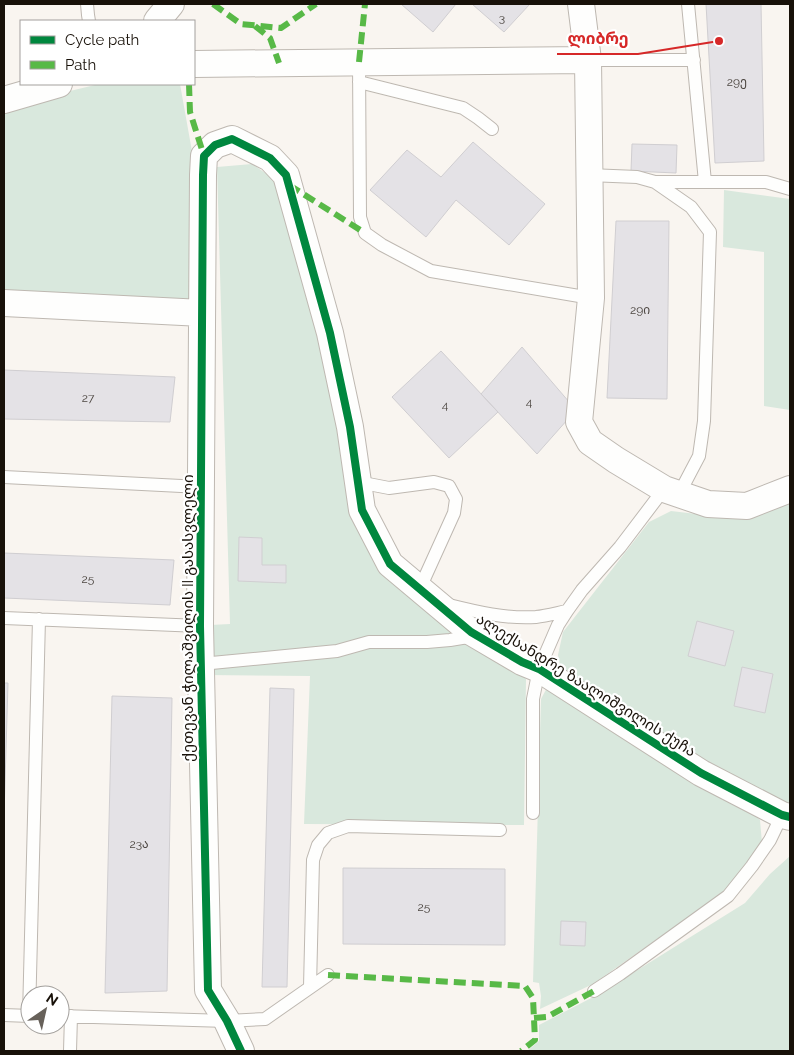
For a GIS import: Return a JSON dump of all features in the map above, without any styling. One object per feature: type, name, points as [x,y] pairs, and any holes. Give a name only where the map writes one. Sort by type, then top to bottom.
[{"type":"street","points":[[158,20],[171,4]]},
{"type":"street","points":[[581,4],[588,60],[591,298],[579,422],[590,442],[616,460],[671,491],[708,504],[748,506],[790,489]]},
{"type":"street","points":[[195,64],[359,72],[588,60]]},
{"type":"street","points":[[4,100],[56,85]]},
{"type":"street","name":"ალექსანდრე ზაალიშვილის ქუჩა","points":[[203,175],[204,156],[215,145],[232,139],[270,158],[286,175],[330,333],[350,427],[362,510],[390,564],[471,632],[522,662],[539,669],[702,773],[786,816]]},
{"type":"street","name":"ქეთევან ჭილაშვილის II გასასვლელი","points":[[203,175],[200,626],[208,990],[228,1021],[241,1051]]},
{"type":"street","points":[[4,303],[202,313]]},
{"type":"lane","points":[[87,4],[90,20]]},
{"type":"lane","points":[[688,4],[705,182]]},
{"type":"lane","points":[[588,60],[694,60]]},
{"type":"lane","points":[[492,129],[463,108],[359,72],[360,217],[365,233],[382,245],[432,271],[591,298]]},
{"type":"lane","points":[[589,175],[637,177],[655,182],[766,182],[790,189]]},
{"type":"lane","points":[[533,813],[533,699],[539,669],[558,625],[582,590],[671,491],[699,456],[704,420],[710,232],[691,206],[655,182]]},
{"type":"lane","points":[[4,477],[200,487]]},
{"type":"lane","points":[[358,482],[389,488],[434,482],[450,486],[456,499],[454,513],[428,595],[484,613],[507,616],[537,617],[567,611]]},
{"type":"lane","points":[[4,618],[200,626]]},
{"type":"lane","points":[[31,985],[39,619]]},
{"type":"lane","points":[[201,664],[337,651],[369,642],[427,642],[477,635]]},
{"type":"lane","points":[[594,991],[728,896],[752,866],[786,816]]},
{"type":"lane","points":[[310,987],[313,860],[318,845],[328,833],[348,826],[500,830]]},
{"type":"lane","points":[[70,1016],[228,1021],[265,1019],[328,975]]},
{"type":"lane","points":[[4,1015],[20,1016]]},
{"type":"lane","points":[[68,1035],[70,1051]]},
{"type":"shaded area","points":[[95,85],[180,85],[193,157],[195,303],[4,291],[4,107]]},
{"type":"shaded area","points":[[252,164],[274,179],[324,336],[362,524],[526,679],[524,825],[304,824],[310,676],[206,675],[210,625],[230,624],[217,167]]},
{"type":"shaded area","points":[[724,190],[790,199],[790,410],[764,406],[764,252],[723,247]]},
{"type":"shaded area","points":[[790,498],[790,807],[697,761],[561,670],[558,655],[563,632],[649,522],[671,511],[739,519]]},
{"type":"shaded area","points":[[549,684],[737,797],[760,820],[762,843],[743,870],[724,892],[593,984],[540,1009],[539,983],[533,982],[541,699]]},
{"type":"shaded area","points":[[790,856],[790,1051],[527,1051],[539,1041],[539,1025],[599,994],[745,903],[770,874]]},
{"type":"building","points":[[401,4],[456,4],[433,32]]},
{"type":"building","points":[[472,4],[530,4],[504,32]]},
{"type":"building","points":[[706,4],[761,4],[764,161],[715,163]]},
{"type":"building","points":[[473,142],[545,204],[509,245],[456,200],[426,237],[370,190],[407,150],[441,177]]},
{"type":"building","points":[[632,144],[677,145],[676,173],[631,171]]},
{"type":"building","points":[[616,221],[669,221],[667,399],[607,398]]},
{"type":"building","points":[[522,347],[576,410],[537,454],[481,394]]},
{"type":"building","points":[[441,351],[498,412],[449,458],[392,397]]},
{"type":"building","points":[[4,370],[175,377],[170,422],[4,419]]},
{"type":"building","points":[[239,537],[262,538],[262,565],[286,565],[286,583],[238,581]]},
{"type":"building","points":[[4,553],[174,560],[170,605],[4,598]]},
{"type":"building","points":[[697,621],[734,631],[725,666],[688,656]]},
{"type":"building","points":[[742,667],[773,674],[765,713],[734,706]]},
{"type":"building","points":[[4,683],[8,683],[4,816]]},
{"type":"building","points":[[270,688],[294,689],[287,987],[262,987]]},
{"type":"building","points":[[112,696],[172,698],[167,991],[105,993]]},
{"type":"building","points":[[343,868],[505,869],[505,945],[343,944]]},
{"type":"building","points":[[561,921],[586,922],[585,946],[560,945]]},
{"type":"marked path","points":[[213,4],[241,24],[281,28],[316,4]]},
{"type":"marked path","points":[[359,62],[365,4]]},
{"type":"marked path","points":[[255,26],[270,38],[279,63]]},
{"type":"marked path","points":[[189,85],[190,112],[204,156]]},
{"type":"marked path","points":[[289,185],[365,233]]},
{"type":"marked path","points":[[328,975],[525,986],[533,998],[535,1040],[521,1051]]},
{"type":"marked path","points":[[534,1018],[547,1017],[594,991]]},
{"type":"cycle path","points":[[241,1051],[227,1021],[208,990],[200,626],[203,175],[204,156],[215,145],[232,139],[270,158],[286,175],[330,333],[350,427],[362,510],[390,564],[471,632],[522,662],[539,669],[701,773],[782,815],[790,817]]},
{"type":"place","name":"ლიბრე","points":[[719,41]]}]
